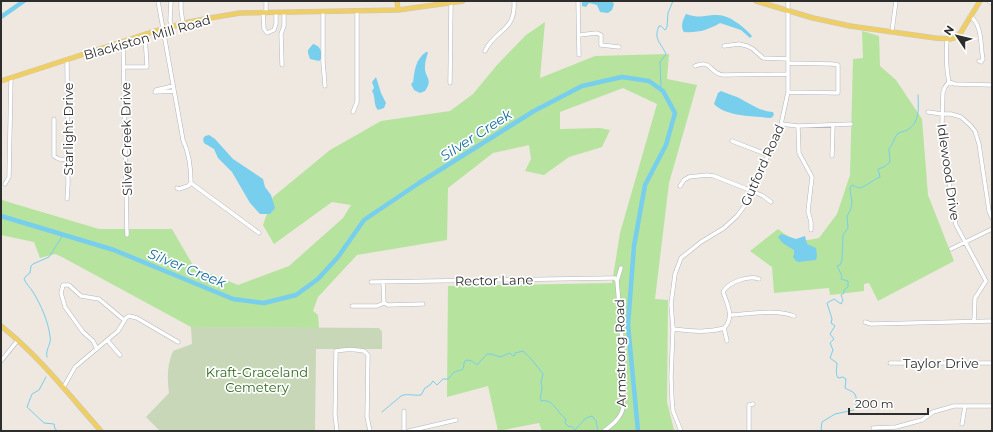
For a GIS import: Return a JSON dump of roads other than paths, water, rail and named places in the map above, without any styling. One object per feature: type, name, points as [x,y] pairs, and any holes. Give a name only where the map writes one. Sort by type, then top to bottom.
[{"type":"main road","points":[[397,1],[398,10]]},
{"type":"main road","name":"Blackiston Mill Road","points":[[1,81],[183,23],[240,13],[398,10],[463,1]]},
{"type":"main road","points":[[756,1],[814,18],[947,39],[953,39],[959,35],[980,1]]},
{"type":"main road","points":[[1,326],[18,340],[39,361],[101,431]]},
{"type":"street","points":[[158,1],[183,140],[187,149],[191,183],[259,233]]},
{"type":"street","points":[[171,1],[171,27]]},
{"type":"street","points":[[181,1],[183,23]]},
{"type":"street","points":[[266,1],[264,29],[268,33],[274,30],[276,24],[276,12]]},
{"type":"street","points":[[485,50],[488,44],[508,26],[514,15],[514,1]]},
{"type":"street","points":[[578,1],[579,55]]},
{"type":"street","name":"Gutford Road","points":[[681,431],[673,412],[671,377],[673,329],[671,304],[672,287],[676,269],[681,258],[701,242],[724,228],[737,216],[746,204],[776,140],[788,92],[788,1]]},
{"type":"street","points":[[892,31],[896,1]]},
{"type":"street","points":[[450,83],[451,3]]},
{"type":"street","points":[[353,112],[357,102],[357,11]]},
{"type":"street","points":[[282,65],[281,34],[284,26],[284,12]]},
{"type":"street","points":[[323,12],[323,62],[325,86]]},
{"type":"street","points":[[970,16],[976,22],[980,31],[983,59],[981,62],[979,61]]},
{"type":"street","points":[[579,35],[597,33],[601,35],[601,45],[619,47]]},
{"type":"street","points":[[124,68],[148,67],[145,35]]},
{"type":"street","name":"Idlewood Drive","points":[[947,39],[947,72],[949,82],[944,87],[942,92],[942,114],[943,140],[952,206],[956,224],[986,281]]},
{"type":"street","name":"Silver Creek Drive","points":[[123,42],[127,236]]},
{"type":"street","points":[[724,46],[739,44],[753,49],[763,58],[788,58]]},
{"type":"street","name":"Starlight Drive","points":[[66,199],[68,184],[68,60]]},
{"type":"street","points":[[788,63],[838,65],[838,93],[788,92]]},
{"type":"street","points":[[695,66],[705,64],[718,74],[723,75],[788,74]]},
{"type":"street","points":[[5,184],[9,177],[11,78]]},
{"type":"street","points":[[949,82],[956,84],[992,85]]},
{"type":"street","points":[[174,86],[156,90],[156,92],[174,91]]},
{"type":"street","points":[[928,112],[951,114],[961,117],[970,124],[975,131],[979,144],[989,211],[992,218]]},
{"type":"street","points":[[54,119],[54,156],[62,160],[68,159]]},
{"type":"street","points":[[781,124],[798,126],[833,126],[851,124]]},
{"type":"street","points":[[798,126],[799,154],[812,177],[808,211],[812,230]]},
{"type":"street","points":[[832,156],[833,126]]},
{"type":"street","points":[[732,141],[768,155]]},
{"type":"street","points":[[680,186],[684,180],[689,177],[707,175],[714,176],[763,196],[771,202]]},
{"type":"street","points":[[177,188],[182,189],[191,183]]},
{"type":"street","points":[[952,249],[992,229]]},
{"type":"street","name":"Armstrong Road","points":[[604,431],[621,414],[623,408],[623,352],[617,281],[621,268]]},
{"type":"street","points":[[727,341],[724,328],[730,315],[728,302],[723,292],[725,288],[731,284],[753,277],[759,279]]},
{"type":"street","name":"Rector Lane","points":[[371,282],[612,278],[615,278],[617,281]]},
{"type":"street","points":[[974,321],[975,298],[986,281],[992,281]]},
{"type":"street","points":[[383,282],[384,303]]},
{"type":"street","points":[[97,349],[93,341],[83,332],[65,307],[61,293],[63,285],[69,285],[81,296],[99,299],[124,320]]},
{"type":"street","points":[[352,306],[377,306],[384,303],[388,305],[423,304]]},
{"type":"street","points":[[730,315],[773,313],[794,316]]},
{"type":"street","points":[[63,388],[74,369],[118,331],[124,320],[129,316],[134,316],[178,342]]},
{"type":"street","points":[[866,322],[871,324],[992,321]]},
{"type":"street","points":[[673,329],[695,332],[724,328]]},
{"type":"street","points":[[1,361],[18,340]]},
{"type":"street","points":[[107,340],[120,356]]},
{"type":"street","points":[[337,431],[335,415],[336,351],[362,350],[368,355],[367,422],[370,431]]},
{"type":"street","name":"Taylor Drive","points":[[890,363],[992,363]]},
{"type":"street","points":[[749,431],[749,405],[753,404]]},
{"type":"street","points":[[873,428],[896,427],[922,420],[933,412],[954,406],[992,406]]},
{"type":"street","points":[[962,424],[964,406]]},
{"type":"street","points":[[404,411],[404,431]]},
{"type":"street","points":[[409,431],[456,420]]},
{"type":"water","points":[[582,1],[612,1],[614,4],[612,10],[608,13],[600,12],[597,5],[589,3],[586,7],[582,6]]},
{"type":"water","points":[[686,14],[695,16],[717,15],[727,17],[741,25],[752,36],[750,38],[741,30],[720,23],[703,30],[684,32],[682,25]]},
{"type":"water","points":[[313,44],[318,46],[320,50],[321,59],[319,61],[310,59],[308,50]]},
{"type":"water","points":[[428,52],[425,62],[425,70],[429,83],[425,91],[420,93],[414,90],[411,84],[413,82],[415,69],[418,62],[422,55]]},
{"type":"water","points":[[376,77],[386,103],[384,108],[378,110],[376,108],[372,91],[374,88],[372,82]]},
{"type":"water","points":[[721,91],[759,108],[773,112],[774,115],[771,118],[733,114],[719,108],[714,104],[718,93]]},
{"type":"water","points":[[209,135],[215,139],[233,159],[263,179],[265,187],[271,195],[275,208],[270,214],[260,214],[250,203],[232,172],[218,158],[214,149],[204,143],[203,139],[205,136]]},
{"type":"water","points":[[781,234],[796,239],[805,236],[807,244],[816,248],[816,260],[798,262],[795,260],[793,257],[794,250],[784,244],[778,237]]},
{"type":"waterway","name":"Silver Creek","points":[[1,17],[24,1]]},
{"type":"waterway","points":[[661,90],[660,62],[666,54],[658,41],[657,30],[659,26],[665,30],[667,27],[668,13],[673,1]]},
{"type":"waterway","name":"Silver Creek","points":[[1,216],[114,250],[233,299],[264,303],[296,295],[318,279],[338,257],[364,220],[419,183],[534,111],[582,86],[622,77],[649,81],[663,91],[675,113],[666,145],[645,185],[634,246],[628,325],[638,431]]},
{"type":"waterway","points":[[823,431],[821,429],[822,422],[835,414],[854,410],[856,402],[854,393],[845,388],[846,379],[843,377],[838,378],[837,376],[837,363],[830,358],[833,350],[830,343],[834,339],[830,334],[835,326],[831,323],[832,319],[827,303],[834,299],[841,304],[843,300],[841,295],[848,287],[848,281],[841,279],[842,276],[837,266],[840,265],[842,260],[843,235],[848,228],[847,216],[852,202],[850,188],[852,185],[861,188],[880,177],[878,169],[884,167],[890,162],[889,149],[898,133],[910,128],[916,120],[918,114],[918,95]]},
{"type":"waterway","points":[[47,357],[50,339],[48,325],[39,302],[24,279],[30,273],[31,266],[33,264],[49,257],[63,235]]},
{"type":"waterway","points":[[382,412],[401,396],[421,395],[425,388],[433,381],[437,385],[443,379],[448,379],[453,373],[462,369],[464,362],[467,360],[472,361],[477,365],[487,354],[500,357],[510,353],[513,356],[515,353],[523,351],[543,374],[541,382],[541,401],[552,404],[566,419],[565,423],[575,430]]},
{"type":"waterway","points":[[46,377],[39,390],[32,394],[27,407],[44,423],[54,424],[55,429],[58,431]]},
{"type":"waterway","points":[[574,431],[586,418],[592,416],[596,421],[598,431]]},
{"type":"park label","name":"Kraft-Graceland Cemetery","points":[[257,380]]}]
